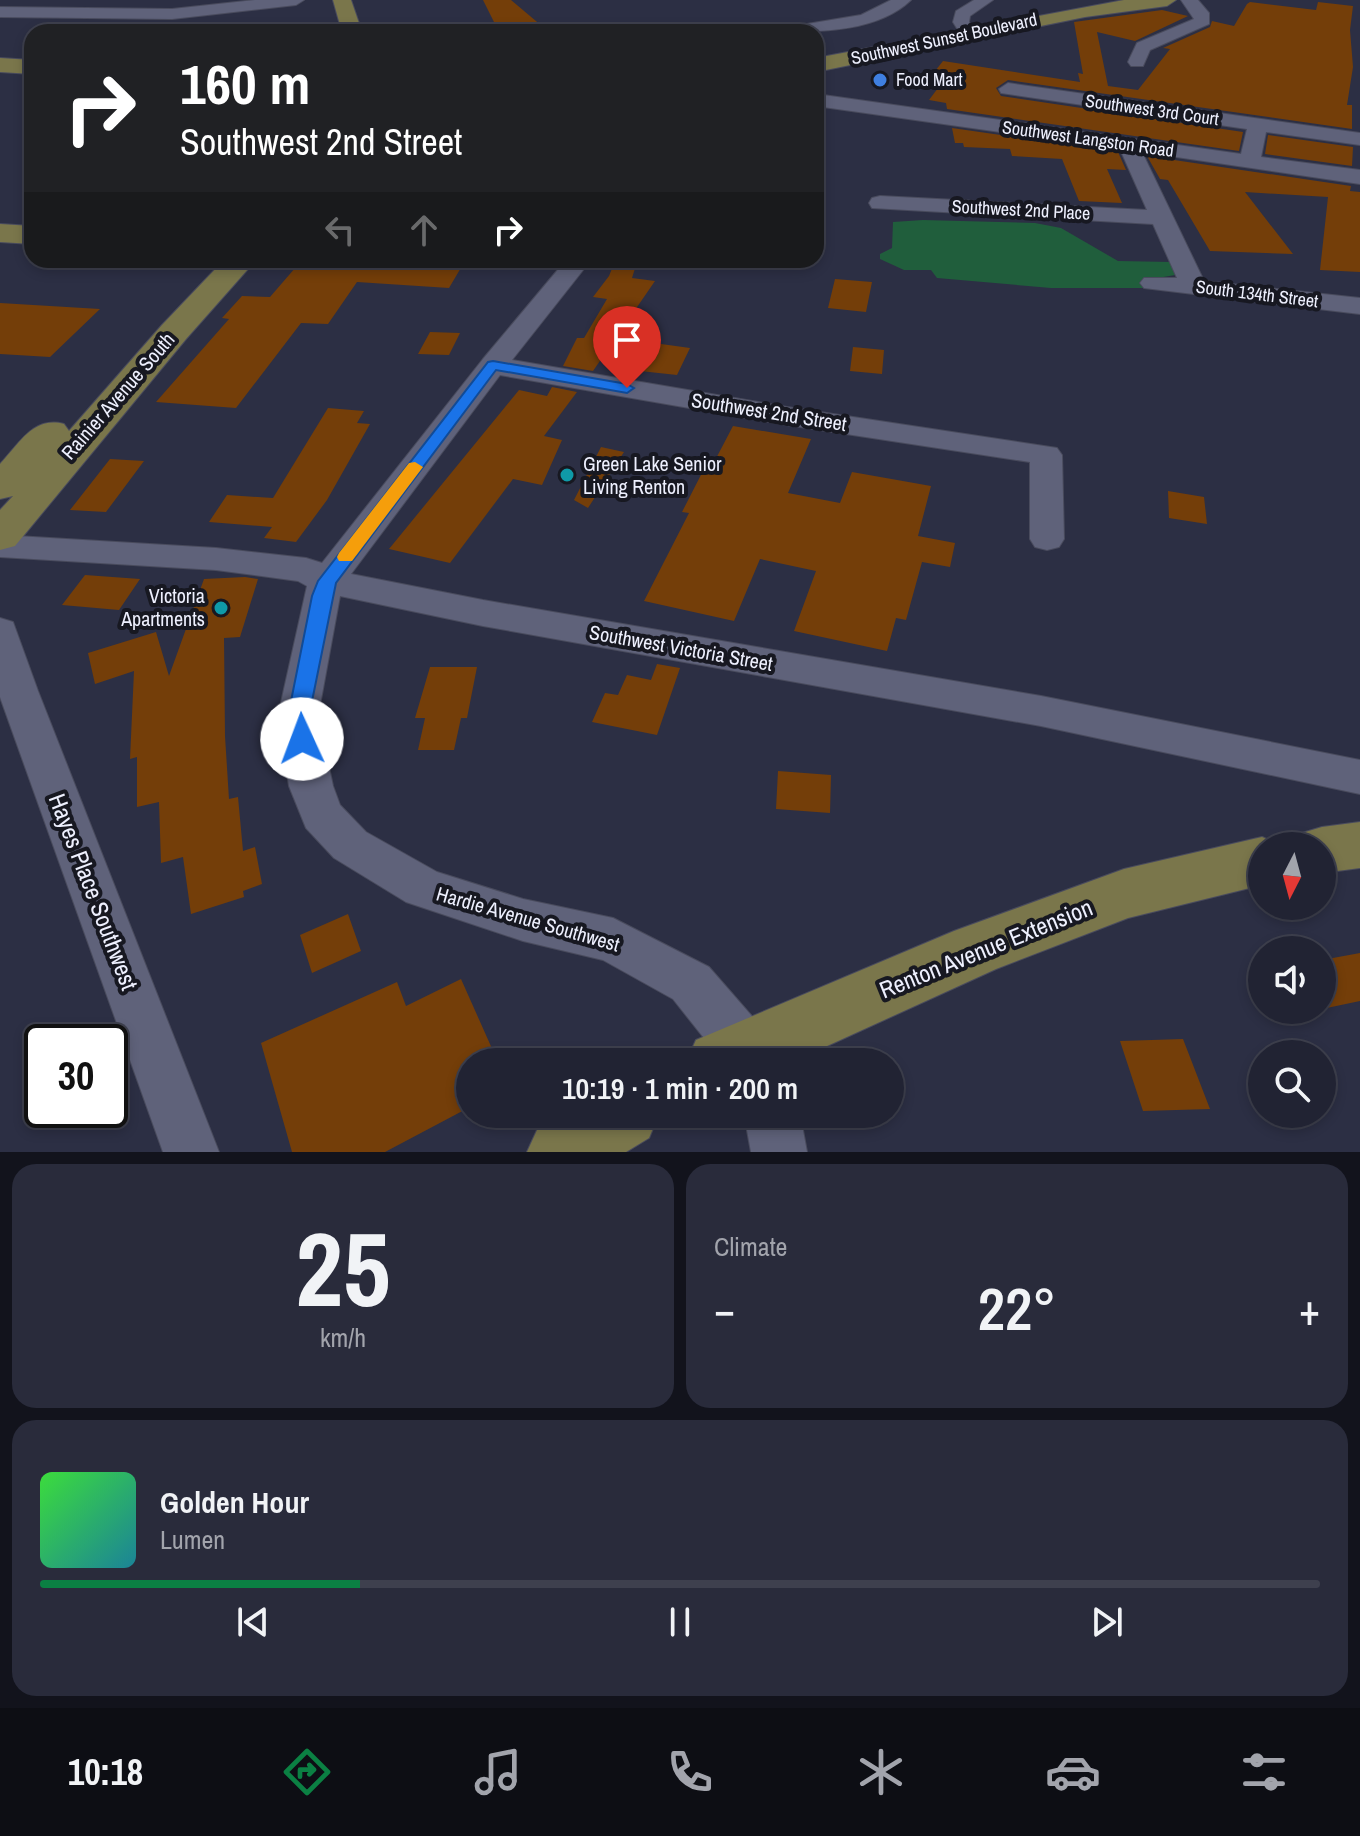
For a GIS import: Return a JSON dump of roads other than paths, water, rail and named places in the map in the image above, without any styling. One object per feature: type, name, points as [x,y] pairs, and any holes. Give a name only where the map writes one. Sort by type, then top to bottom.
[{"type":"main road","points":[[342,0],[350,24]]},
{"type":"main road","name":"Southwest Sunset Boulevard","points":[[824,63],[1085,11],[1167,0]]},
{"type":"main road","points":[[0,65],[24,66]]},
{"type":"main road","points":[[0,233],[24,234]]},
{"type":"main road","name":"Rainier Avenue South","points":[[0,487],[203,268]]},
{"type":"main road","name":"Rainier Avenue South","points":[[0,537],[164,343],[234,268]]},
{"type":"main road","points":[[1336,848],[1360,845]]},
{"type":"main road","name":"Renton Avenue Extension","points":[[758,1048],[975,950],[1124,894],[1248,864]]},
{"type":"main road","points":[[562,1152],[602,1128]]},
{"type":"street","points":[[0,12],[172,14],[296,0]]},
{"type":"street","points":[[824,27],[865,19],[903,0]]},
{"type":"street","points":[[969,34],[961,22],[962,14],[985,0]]},
{"type":"street","points":[[1137,62],[1143,47],[1203,21],[1201,13],[1189,0]]},
{"type":"street","name":"Southwest 3rd Court","points":[[1008,89],[1360,139]]},
{"type":"street","name":"Southwest Langston Road","points":[[824,101],[1360,177]]},
{"type":"street","points":[[1250,161],[1258,125]]},
{"type":"street","points":[[1128,144],[1194,287]]},
{"type":"street","name":"Southwest 2nd Place","points":[[880,203],[1163,218]]},
{"type":"street","name":"Hardie Avenue Southwest","points":[[572,268],[493,365],[327,581],[321,596],[298,716],[311,786],[322,815],[350,845],[423,888],[523,920],[613,940],[691,983],[732,1048]]},
{"type":"street","name":"South 134th Street","points":[[1153,283],[1360,306]]},
{"type":"street","name":"Southwest 2nd Street","points":[[493,365],[817,421],[1046,455],[1047,539]]},
{"type":"street","name":"Southwest Victoria Street","points":[[0,546],[216,559],[306,570],[327,581],[483,613],[1041,711],[1360,777]]},
{"type":"street","name":"Hayes Place Southwest","points":[[4,656],[191,1152]]},
{"type":"street","points":[[775,1128],[779,1152]]},
{"type":"place","name":"Food Mart","points":[[880,80]]},
{"type":"place","name":"Green Lake Senior Living Renton","points":[[567,475]]},
{"type":"place","name":"Victoria Apartments","points":[[221,608]]}]
